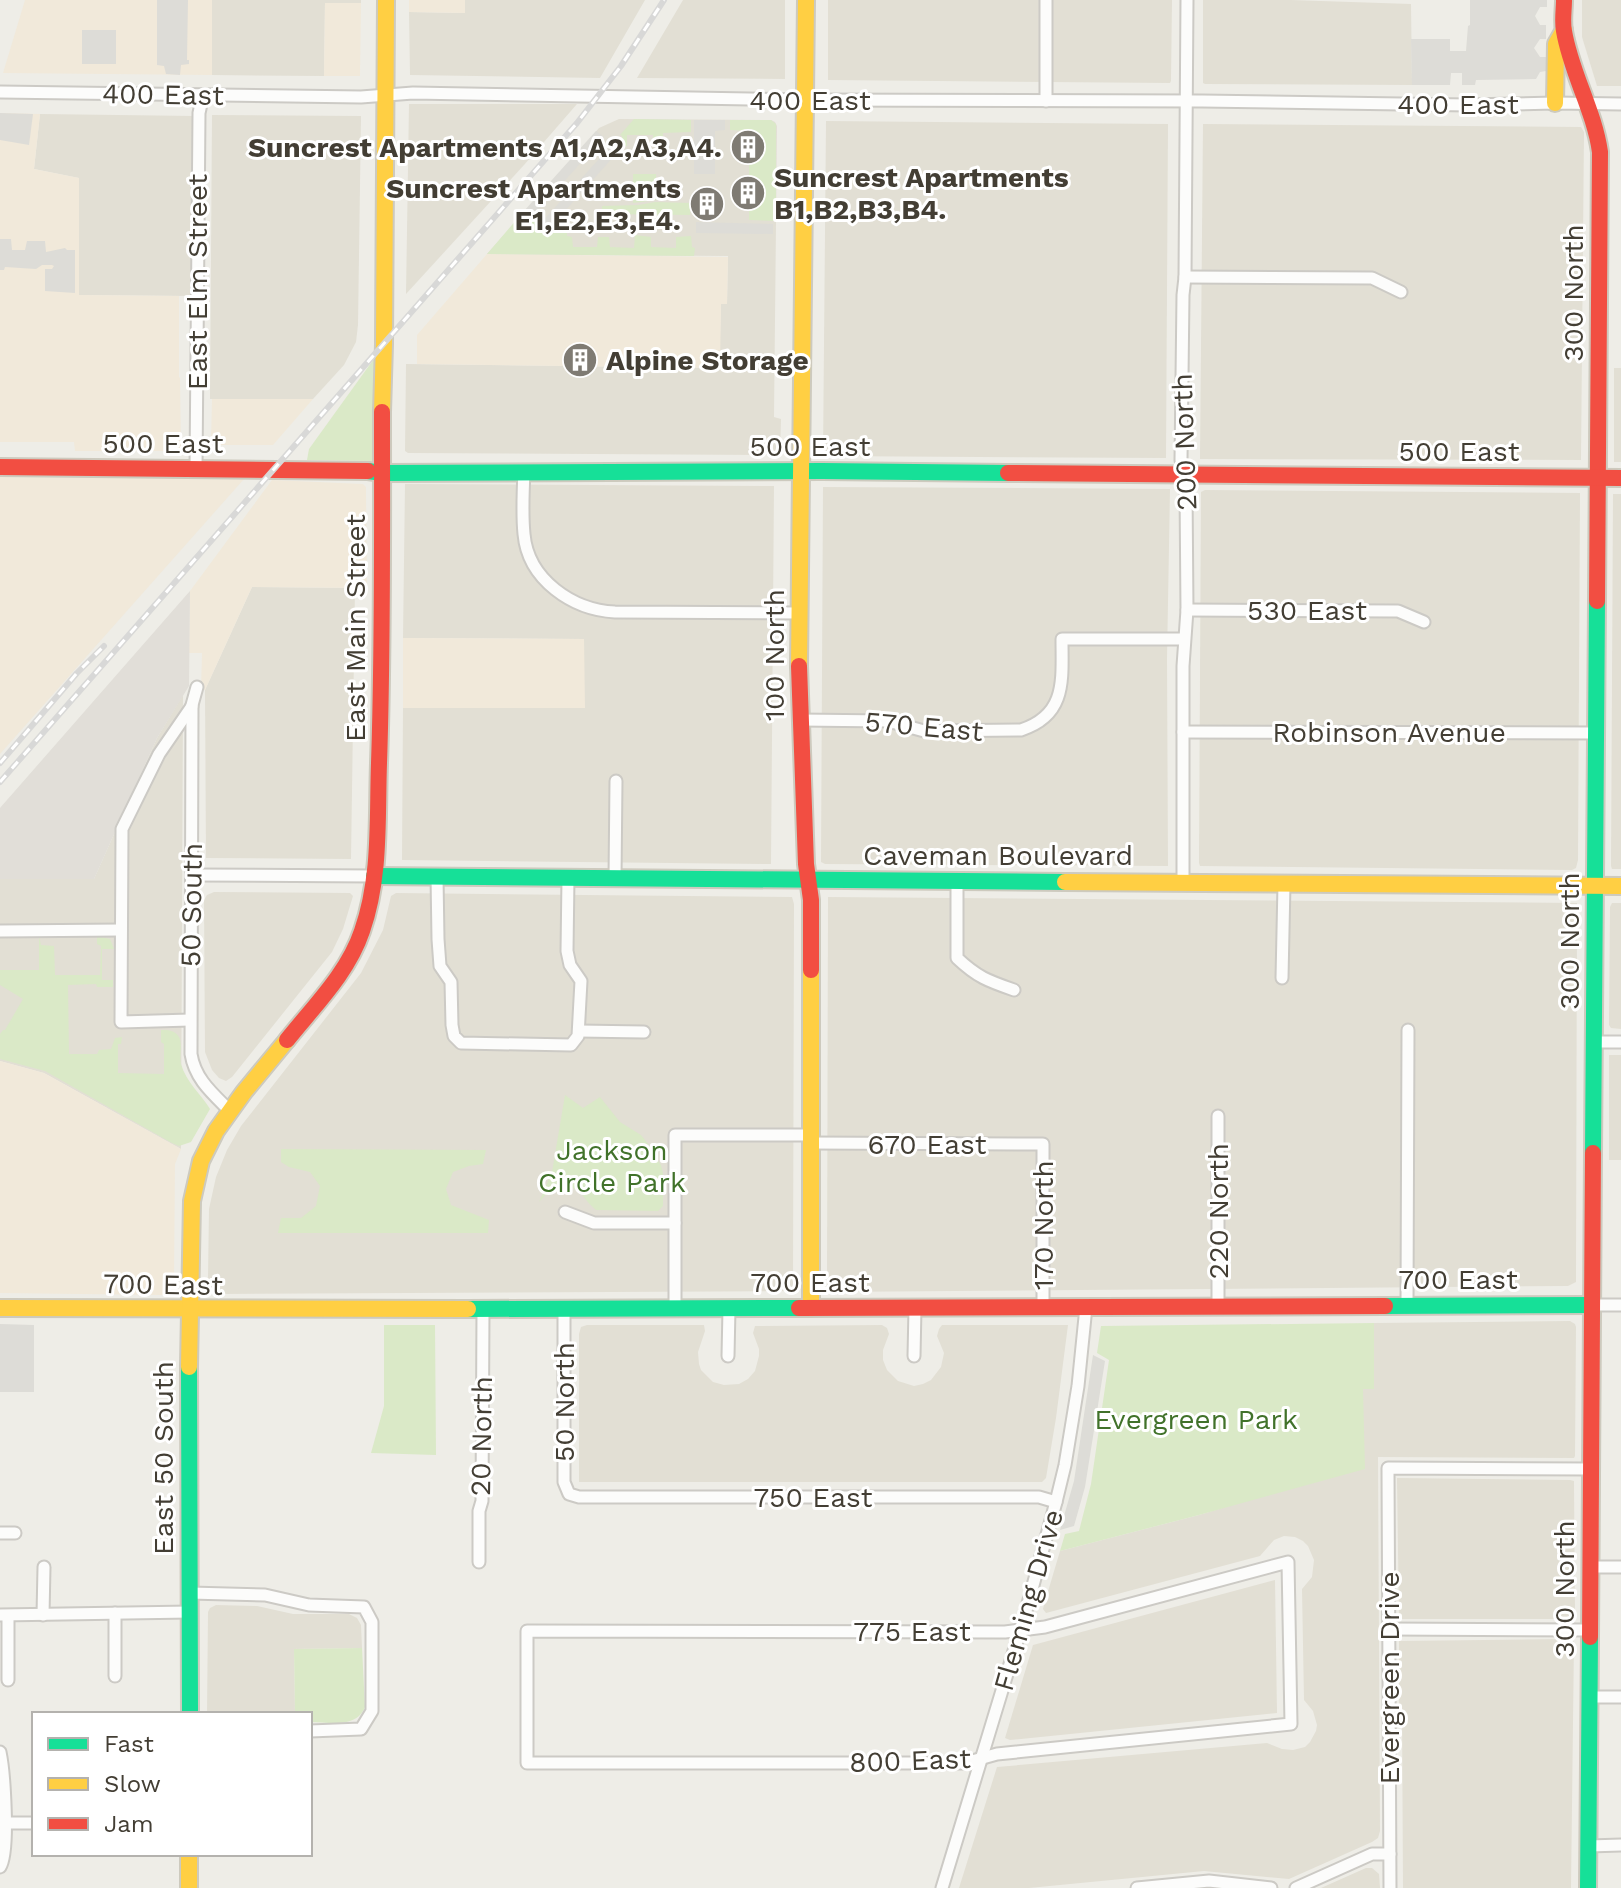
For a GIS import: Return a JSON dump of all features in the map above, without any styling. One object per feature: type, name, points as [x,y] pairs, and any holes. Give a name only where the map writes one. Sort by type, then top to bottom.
[{"type":"street","name":"East Main Street","points":[[192,1201],[201,1161],[216,1131],[346,967],[362,932],[373,891],[381,715],[386,0]]},
{"type":"street","name":"100 North","points":[[806,0],[799,613],[800,720],[811,900],[811,1308]]},
{"type":"street","points":[[1046,0],[1046,101]]},
{"type":"street","name":"200 North","points":[[1183,883],[1184,639],[1187,610],[1186,488],[1181,443],[1187,0]]},
{"type":"street","name":"300 North","points":[[1564,0],[1564,30],[1597,125],[1600,152],[1588,1888]]},
{"type":"street","points":[[1555,103],[1556,44],[1564,30]]},
{"type":"street","name":"400 East","points":[[0,92],[1621,104]]},
{"type":"street","name":"East Elm Street","points":[[196,469],[199,113],[203,95]]},
{"type":"street","points":[[1185,277],[1372,278],[1401,292]]},
{"type":"street","name":"500 East","points":[[0,467],[360,470],[382,473],[800,471],[1621,478]]},
{"type":"street","points":[[524,472],[524,536],[528,552],[540,574],[576,604],[615,612],[799,613]]},
{"type":"street","name":"530 East","points":[[1187,610],[1398,611],[1424,622]]},
{"type":"street","name":"570 East","points":[[800,720],[888,721],[924,731],[1021,730],[1045,718],[1060,693],[1062,639],[1184,639]]},
{"type":"street","name":"50 South","points":[[197,687],[192,705],[191,1054],[193,1068],[200,1080],[230,1111]]},
{"type":"street","points":[[190,1020],[121,1022],[121,930],[122,829],[159,754],[192,705]]},
{"type":"street","name":"Robinson Avenue","points":[[1183,732],[1596,733]]},
{"type":"street","points":[[615,878],[616,781]]},
{"type":"street","points":[[192,875],[374,876]]},
{"type":"street","name":"Caveman Boulevard","points":[[374,876],[1621,886]]},
{"type":"street","points":[[437,877],[440,966],[451,982],[454,1036],[461,1043],[571,1045],[579,1033],[581,981],[570,965],[567,951],[568,878]]},
{"type":"street","points":[[957,881],[957,958],[972,972],[1014,990]]},
{"type":"street","points":[[1282,978],[1284,884]]},
{"type":"street","points":[[0,931],[121,930]]},
{"type":"street","points":[[1407,1306],[1408,1030]]},
{"type":"street","points":[[579,1033],[644,1032]]},
{"type":"street","points":[[1594,1042],[1621,1042]]},
{"type":"street","name":"220 North","points":[[1218,1116],[1218,1306]]},
{"type":"street","name":"670 East","points":[[675,1223],[675,1135],[1043,1144]]},
{"type":"street","name":"170 North","points":[[1043,1144],[1043,1307]]},
{"type":"street","name":"East 50 South","points":[[190,1712],[189,1310],[192,1201]]},
{"type":"street","points":[[565,1212],[594,1223],[675,1223],[675,1309]]},
{"type":"street","name":"700 East","points":[[0,1308],[483,1310],[1621,1305]]},
{"type":"street","name":"Fleming Drive","points":[[942,1888],[1056,1502],[1078,1386],[1086,1307]]},
{"type":"street","points":[[914,1356],[915,1308]]},
{"type":"street","name":"50 North","points":[[564,1309],[564,1482],[569,1494]]},
{"type":"street","points":[[728,1356],[729,1309]]},
{"type":"street","name":"20 North","points":[[479,1562],[483,1310]]},
{"type":"street","name":"Evergreen Drive","points":[[1390,1888],[1388,1468],[1591,1469]]},
{"type":"street","name":"750 East","points":[[569,1494],[579,1497],[1039,1497],[1056,1502]]},
{"type":"street","points":[[0,1533],[15,1533]]},
{"type":"street","name":"775 East","points":[[527,1763],[527,1631],[1005,1632],[1045,1627],[1288,1562],[1291,1724]]},
{"type":"street","points":[[43,1615],[44,1567]]},
{"type":"street","points":[[1590,1567],[1621,1567]]},
{"type":"street","points":[[190,1593],[265,1595],[309,1605],[364,1607],[372,1622],[372,1711],[361,1729],[312,1731]]},
{"type":"street","points":[[8,1680],[4,1616],[190,1612]]},
{"type":"street","points":[[115,1613],[115,1676]]},
{"type":"street","points":[[1389,1629],[1590,1630]]},
{"type":"street","points":[[1589,1697],[1621,1697]]},
{"type":"street","name":"800 East","points":[[527,1763],[965,1763],[997,1754],[1291,1724]]},
{"type":"street","points":[[0,1752],[5,1823],[4,1860],[0,1867]]},
{"type":"street","points":[[5,1823],[32,1823]]},
{"type":"street","points":[[1589,1846],[1621,1845]]},
{"type":"street","points":[[1296,1888],[1372,1854],[1390,1854]]},
{"type":"street","points":[[189,1856],[189,1888]]},
{"type":"street","points":[[1137,1888],[1209,1881],[1222,1885],[1271,1888]]},
{"type":"shaded area","points":[[25,0],[212,0],[212,75],[3,73]]},
{"type":"shaded area","points":[[157,0],[188,0],[189,64],[181,65],[180,75],[166,74],[164,66],[157,65]]},
{"type":"shaded area","points":[[212,0],[361,0],[361,3],[325,3],[324,76],[212,75]]},
{"type":"shaded area","points":[[409,0],[465,0],[465,13],[409,12]]},
{"type":"shaded area","points":[[465,0],[645,0],[600,78],[410,75],[409,12],[464,13]]},
{"type":"shaded area","points":[[683,0],[785,0],[785,79],[637,78]]},
{"type":"shaded area","points":[[828,0],[1172,0],[1171,81],[828,80]]},
{"type":"shaded area","points":[[1203,0],[1411,4],[1412,85],[1205,84]]},
{"type":"shaded area","points":[[1470,0],[1547,0],[1547,7],[1540,7],[1535,16],[1540,25],[1546,25],[1546,39],[1540,39],[1534,48],[1540,57],[1546,57],[1546,71],[1540,72],[1536,79],[1476,80],[1475,85],[1462,85],[1462,73],[1451,73],[1450,85],[1412,85],[1411,39],[1450,39],[1450,51],[1466,51]]},
{"type":"shaded area","points":[[1582,0],[1621,0],[1621,86],[1597,86],[1582,37]]},
{"type":"shaded area","points":[[325,3],[361,3],[360,76],[324,76]]},
{"type":"shaded area","points":[[82,30],[116,30],[116,64],[82,64]]},
{"type":"shaded area","points":[[409,104],[577,104],[406,294]]},
{"type":"shaded area","points":[[0,113],[40,114],[34,169],[79,178],[79,295],[179,296],[181,451],[75,451],[74,442],[0,442]]},
{"type":"shaded area","points":[[0,113],[33,114],[29,145],[0,140]]},
{"type":"shaded area","points":[[40,114],[195,116],[194,296],[78,295],[79,178],[34,169]]},
{"type":"shaded area","points":[[212,115],[361,116],[356,342],[344,365],[313,399],[210,399]]},
{"type":"shaded area","points":[[619,119],[771,120],[777,126],[774,417],[781,419],[780,455],[408,453],[405,451],[406,364],[719,368],[721,304],[727,303],[728,256],[487,254],[599,128]]},
{"type":"shaded area","points":[[694,120],[725,120],[725,130],[715,131],[715,174],[694,174]]},
{"type":"shaded area","points":[[826,121],[1168,124],[1166,458],[823,456]]},
{"type":"shaded area","points":[[1203,124],[1581,127],[1584,132],[1581,460],[1200,459]]},
{"type":"shaded area","points":[[596,131],[604,137],[532,217],[524,211]]},
{"type":"shaded area","points":[[609,148],[616,154],[546,232],[539,225]]},
{"type":"shaded area","points":[[696,222],[773,224],[773,234],[696,233]]},
{"type":"shaded area","points":[[0,239],[11,239],[12,250],[25,250],[27,241],[45,241],[46,252],[65,248],[75,250],[75,293],[45,291],[45,269],[52,269],[52,265],[42,265],[36,269],[5,267],[0,270]]},
{"type":"shaded area","points":[[487,254],[728,257],[727,304],[721,304],[720,368],[417,364],[417,335]]},
{"type":"shaded area","points":[[1614,368],[1621,368],[1621,462],[1614,462]]},
{"type":"shaded area","points":[[212,399],[313,399],[273,445],[214,445],[211,442]]},
{"type":"shaded area","points":[[0,477],[244,479],[0,754]]},
{"type":"shaded area","points":[[272,480],[363,484],[366,487],[367,588],[252,587],[205,690],[201,690],[202,653],[189,653],[190,591]]},
{"type":"shaded area","points":[[405,484],[774,486],[771,864],[402,860],[403,708],[584,708],[584,639],[403,638]]},
{"type":"shaded area","points":[[823,487],[1170,489],[1168,866],[821,862]]},
{"type":"shaded area","points":[[1201,492],[1580,493],[1576,868],[1200,866]]},
{"type":"shaded area","points":[[1613,494],[1621,494],[1621,869],[1612,869],[1611,866]]},
{"type":"shaded area","points":[[252,587],[355,588],[351,859],[206,858],[205,690]]},
{"type":"shaded area","points":[[190,591],[189,686],[157,738],[94,879],[0,879],[0,808]]},
{"type":"shaded area","points":[[403,638],[584,639],[585,708],[403,708]]},
{"type":"shaded area","points":[[183,695],[181,1149],[44,1073],[0,1061],[0,879],[94,879],[157,738]]},
{"type":"shaded area","points":[[214,892],[350,893],[353,896],[332,952],[226,1081],[212,1070],[205,1052],[204,900]]},
{"type":"shaded area","points":[[396,893],[792,897],[793,1291],[219,1294],[209,1288],[209,1209],[216,1177],[227,1150],[241,1126],[361,973],[383,930],[391,896]]},
{"type":"shaded area","points":[[828,897],[1577,903],[1576,1282],[1568,1286],[827,1292]]},
{"type":"shaded area","points":[[1612,903],[1621,903],[1621,1029],[1609,1025]]},
{"type":"shaded area","points":[[1609,1055],[1621,1055],[1621,1160],[1609,1160]]},
{"type":"shaded area","points":[[0,1061],[44,1073],[181,1149],[175,1164],[174,1280],[163,1295],[0,1293]]},
{"type":"shaded area","points":[[1570,1321],[1576,1327],[1574,1458],[1378,1457],[1378,1838],[1289,1879],[1204,1871],[1029,1888],[959,1888],[997,1767],[1267,1743],[1293,1750],[1305,1747],[1316,1731],[1313,1711],[1304,1700],[1302,1589],[1312,1577],[1314,1560],[1303,1541],[1284,1536],[1274,1540],[1260,1556],[1046,1613],[1043,1609],[1060,1551],[1266,1495],[1363,1389],[1374,1388],[1374,1323]]},
{"type":"shaded area","points":[[0,1324],[34,1325],[34,1392],[0,1392]]},
{"type":"shaded area","points":[[704,1325],[698,1352],[701,1370],[713,1382],[724,1385],[739,1384],[755,1371],[759,1349],[753,1333],[755,1326],[882,1325],[889,1334],[883,1350],[887,1370],[898,1381],[914,1386],[931,1380],[941,1367],[944,1353],[937,1336],[942,1325],[1068,1325],[1046,1478],[1042,1482],[579,1482],[579,1334],[581,1327]]},
{"type":"shaded area","points":[[1093,1355],[1105,1361],[1085,1487],[1074,1526],[1060,1530],[1074,1481]]},
{"type":"shaded area","points":[[1397,1478],[1574,1481],[1573,1619],[1399,1619]]},
{"type":"shaded area","points":[[1275,1580],[1277,1713],[1010,1740],[1005,1738],[1033,1645]]},
{"type":"shaded area","points":[[216,1605],[257,1606],[293,1614],[349,1614],[357,1618],[361,1625],[362,1648],[294,1649],[295,1712],[207,1712],[210,1608]]},
{"type":"shaded area","points":[[1399,1641],[1574,1641],[1571,1888],[1403,1888]]},
{"type":"shaded area","points":[[1372,1868],[1379,1874],[1380,1888],[1321,1888]]},
{"type":"green space","points":[[634,119],[691,120],[691,132],[663,133],[663,143],[657,146],[653,146],[653,135],[627,135],[627,146],[622,146],[620,135]]},
{"type":"green space","points":[[730,120],[771,120],[776,124],[776,221],[749,220],[751,206],[761,206],[761,180],[749,178],[749,162],[761,160],[761,135],[730,130]]},
{"type":"green space","points":[[633,174],[656,174],[656,200],[633,203]]},
{"type":"green space","points":[[691,203],[690,215],[602,214],[602,206]]},
{"type":"green space","points":[[524,211],[550,233],[562,221],[567,223],[567,236],[572,237],[573,247],[597,247],[598,237],[609,237],[610,247],[634,248],[635,235],[651,237],[651,247],[676,248],[676,237],[691,236],[694,256],[487,254]]},
{"type":"green space","points":[[376,356],[373,461],[307,460],[309,449]]},
{"type":"green space","points":[[39,936],[41,945],[54,946],[55,975],[100,975],[101,946],[97,944],[97,936],[110,939],[114,949],[102,949],[102,980],[113,980],[113,987],[68,985],[69,1054],[97,1054],[99,1050],[111,1049],[115,1038],[122,1037],[121,1044],[118,1044],[118,1073],[164,1074],[161,1030],[175,1033],[180,1040],[183,1070],[210,1109],[191,1142],[179,1146],[172,1143],[45,1071],[0,1059],[0,1034],[23,999],[0,985],[0,970],[39,970]]},
{"type":"green space","name":"Jackson Circle Park","points":[[565,1095],[583,1108],[600,1097],[620,1122],[641,1135],[663,1173],[663,1206],[658,1211],[596,1210],[577,1191],[565,1187],[548,1193],[539,1202],[552,1172]]},
{"type":"green space","points":[[281,1149],[486,1150],[483,1164],[453,1172],[446,1189],[451,1205],[489,1220],[488,1233],[278,1233],[281,1218],[301,1218],[316,1206],[320,1186],[310,1172],[281,1162]]},
{"type":"green space","name":"Evergreen Park","points":[[1374,1323],[1374,1389],[1363,1389],[1365,1469],[1060,1551],[1065,1534],[1079,1531],[1091,1484],[1109,1360],[1097,1353],[1101,1326]]},
{"type":"green space","points":[[384,1325],[435,1325],[436,1455],[371,1453],[384,1406]]},
{"type":"green space","points":[[362,1648],[365,1707],[361,1714],[349,1721],[334,1723],[312,1722],[312,1712],[295,1712],[294,1649]]},
{"type":"railway","points":[[0,782],[577,123],[621,66],[664,0]]},
{"type":"railway","points":[[0,763],[104,646]]},
{"type":"traffic: fast","points":[[368,471],[1008,473]]},
{"type":"traffic: fast","points":[[1593,1153],[1597,601]]},
{"type":"traffic: fast","points":[[374,876],[1065,882]]},
{"type":"traffic: fast","points":[[1385,1306],[1592,1305]]},
{"type":"traffic: fast","points":[[468,1309],[799,1308]]},
{"type":"traffic: fast","points":[[189,1367],[190,1712]]},
{"type":"traffic: fast","points":[[1588,1888],[1590,1637]]},
{"type":"traffic: slow","points":[[382,412],[386,0]]},
{"type":"traffic: slow","points":[[799,666],[806,0]]},
{"type":"traffic: slow","points":[[1555,103],[1556,44],[1564,30]]},
{"type":"traffic: slow","points":[[1065,882],[1621,886]]},
{"type":"traffic: slow","points":[[811,970],[811,1308]]},
{"type":"traffic: slow","points":[[189,1367],[192,1201],[201,1161],[216,1131],[287,1040]]},
{"type":"traffic: slow","points":[[0,1308],[468,1309]]},
{"type":"traffic: slow","points":[[189,1856],[189,1888]]},
{"type":"traffic: jam","points":[[1564,0],[1563,27],[1567,47],[1593,121],[1600,152],[1597,601]]},
{"type":"traffic: jam","points":[[287,1040],[348,961],[362,931],[372,890],[377,848],[380,719],[382,412]]},
{"type":"traffic: jam","points":[[0,467],[368,471]]},
{"type":"traffic: jam","points":[[1008,473],[1621,478]]},
{"type":"traffic: jam","points":[[799,666],[806,864],[811,900],[811,970]]},
{"type":"traffic: jam","points":[[1590,1637],[1593,1153]]},
{"type":"traffic: jam","points":[[799,1308],[1385,1306]]},
{"type":"place","name":"Suncrest Apartments A1,A2,A3,A4.","points":[[748,147]]},
{"type":"place","name":"Suncrest Apartments B1,B2,B3,B4.","points":[[748,193]]},
{"type":"place","name":"Suncrest Apartments E1,E2,E3,E4.","points":[[707,204]]},
{"type":"place","name":"Alpine Storage","points":[[580,360]]}]
